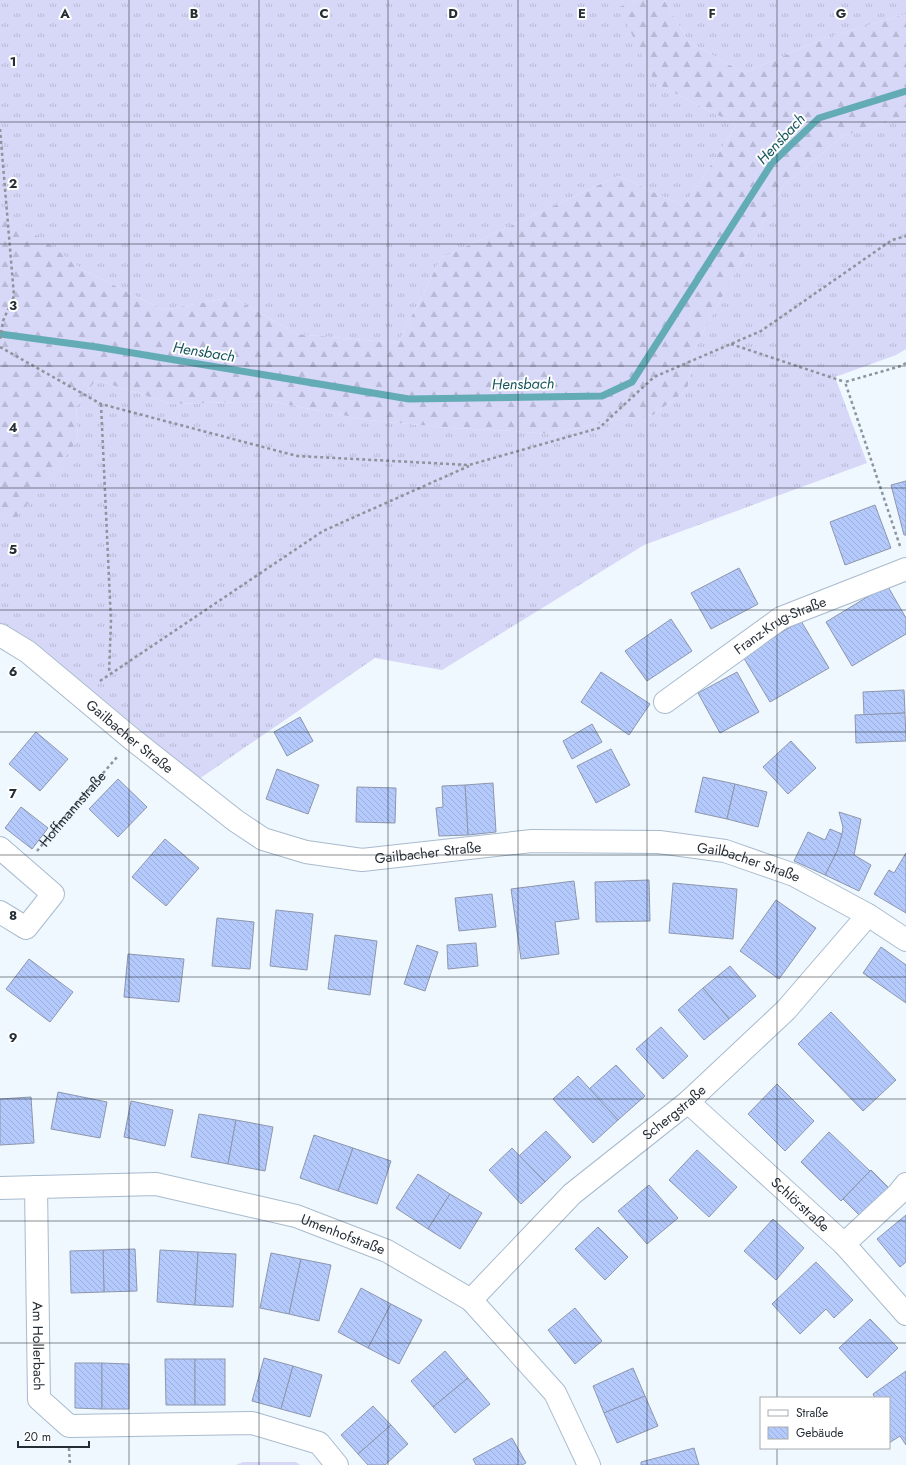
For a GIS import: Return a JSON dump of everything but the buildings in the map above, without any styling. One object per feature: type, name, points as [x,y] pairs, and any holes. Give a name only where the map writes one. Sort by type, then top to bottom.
[{"type":"street","name":"Franz-Krug-Straße","points":[[665,702],[782,618],[906,569]]},
{"type":"street","name":"Gailbacher Straße","points":[[0,635],[28,652],[132,739],[236,821],[263,839],[306,852],[362,860],[532,841],[659,842],[725,851],[794,875],[868,915],[906,940]]},
{"type":"street","points":[[0,848],[53,894],[26,928],[0,912]]},
{"type":"street","name":"Schergstraße","points":[[471,1300],[572,1194],[688,1102],[786,1010],[868,915]]},
{"type":"street","name":"Schlörstraße","points":[[688,1102],[844,1244],[906,1314]]},
{"type":"street","name":"Umenhofstraße","points":[[0,1188],[156,1184],[296,1216],[387,1251],[471,1300],[555,1393],[589,1465]]},
{"type":"street","points":[[844,1244],[898,1194],[906,1184]]},
{"type":"street","name":"Am Hollerbach","points":[[36,1187],[39,1399],[69,1426],[252,1423],[319,1443],[337,1465]]},
{"type":"path","points":[[0,129],[14,296],[3,321],[0,340]]},
{"type":"path","points":[[81,696],[109,674],[323,531],[469,465],[599,428],[654,377],[761,331],[892,240],[906,236]]},
{"type":"path","points":[[730,344],[845,382],[901,366],[906,363]]},
{"type":"path","points":[[0,347],[101,404],[297,456],[469,465]]},
{"type":"path","points":[[845,382],[901,548]]},
{"type":"path","points":[[101,404],[111,622],[109,674]]},
{"type":"path","name":"Hoffmannstraße","points":[[23,868],[122,751]]},
{"type":"green space","points":[[0,0],[637,0],[620,7],[655,83],[737,125],[684,206],[618,176],[441,258],[398,343],[297,334],[232,297],[164,310],[83,270],[44,241],[0,213]]},
{"type":"green space","points":[[637,0],[664,0],[689,42],[744,73],[820,40],[906,14],[906,116],[843,136],[783,186],[696,345],[687,390],[653,415],[619,419],[549,434],[450,428],[368,420],[269,401],[172,404],[96,380],[76,406],[78,440],[13,522],[0,518],[0,213],[45,241],[83,270],[164,310],[232,297],[297,334],[398,343],[441,258],[618,176],[684,206],[737,125],[655,83],[619,7]]},
{"type":"green space","points":[[664,0],[906,0],[906,14],[820,40],[744,73],[689,42]]},
{"type":"green space","points":[[906,116],[906,349],[896,355],[835,377],[867,463],[644,545],[442,670],[375,658],[199,779],[37,644],[0,625],[0,518],[13,521],[78,440],[76,406],[96,380],[172,404],[269,401],[368,420],[450,428],[549,434],[619,419],[653,415],[687,390],[696,345],[783,186],[843,136]]},
{"type":"green space","points":[[243,1462],[296,1462],[300,1465],[236,1465]]},
{"type":"waterway","name":"Hensbach","points":[[0,334],[97,347],[409,399],[602,396],[632,382],[772,163],[819,118],[906,91]]}]
